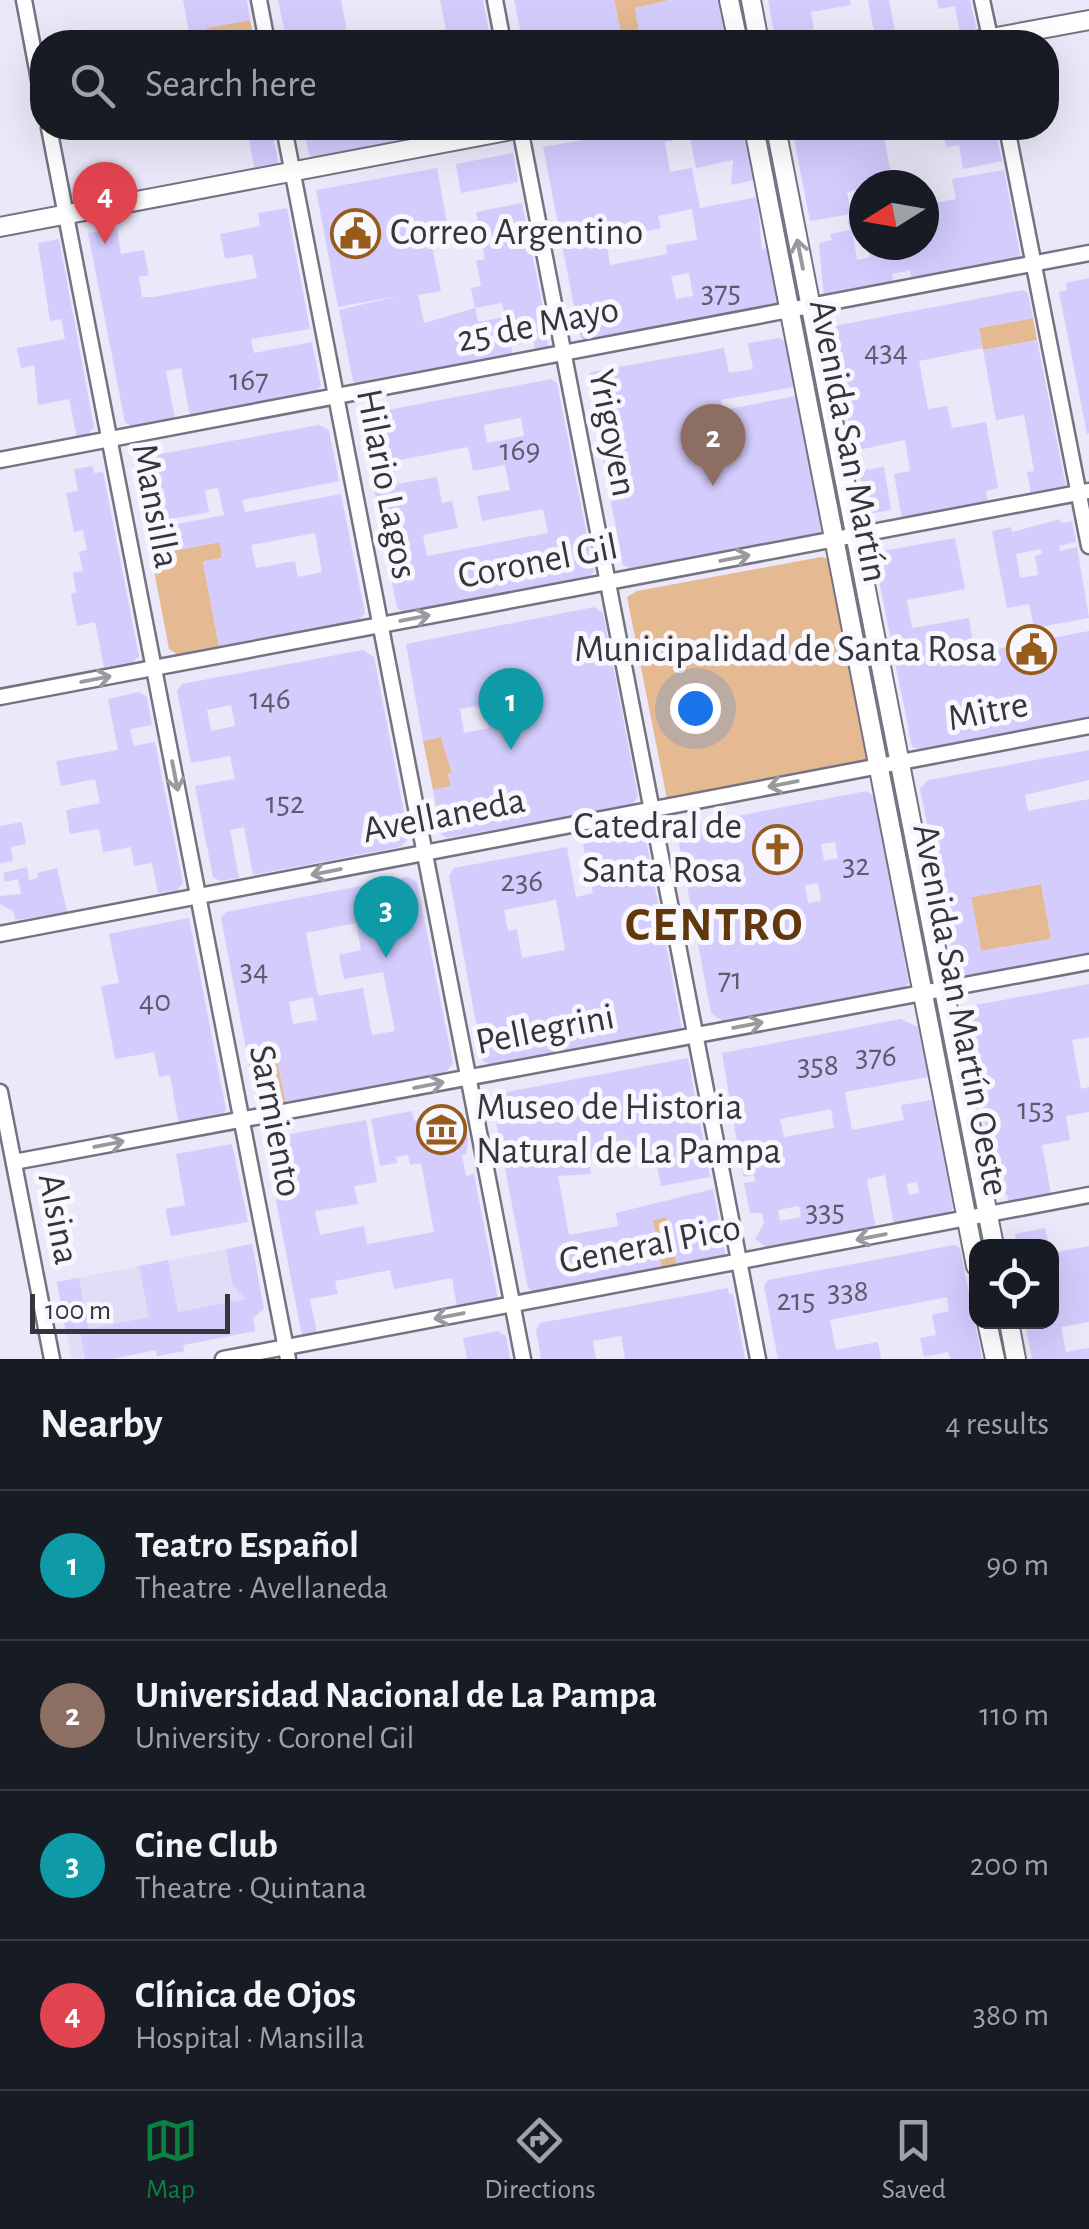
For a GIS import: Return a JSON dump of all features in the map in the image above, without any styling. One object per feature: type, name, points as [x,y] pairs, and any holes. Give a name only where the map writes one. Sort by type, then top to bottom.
[{"type":"main road","points":[[729,0],[735,30]]},
{"type":"main road","points":[[751,0],[757,30]]},
{"type":"main road","points":[[1042,30],[1089,20]]},
{"type":"main road","points":[[0,226],[456,140]]},
{"type":"main road","name":"Avenida San Martín","points":[[756,140],[879,766]]},
{"type":"main road","name":"Avenida San Martín","points":[[778,140],[900,762]]},
{"type":"main road","points":[[852,628],[872,624]]},
{"type":"main road","points":[[861,677],[882,673]]},
{"type":"main road","name":"Avenida San Martín Oeste","points":[[900,762],[993,1239]]},
{"type":"main road","name":"Avenida San Martín Oeste","points":[[879,766],[971,1239]]},
{"type":"main road","points":[[988,1329],[994,1359]]},
{"type":"main road","points":[[1010,1329],[1016,1359]]},
{"type":"street","points":[[24,0],[30,32]]},
{"type":"street","points":[[259,0],[265,30]]},
{"type":"street","points":[[495,0],[501,30]]},
{"type":"street","points":[[982,0],[988,30]]},
{"type":"street","name":"Mansilla","points":[[51,140],[198,896]]},
{"type":"street","name":"Hilario Lagos","points":[[286,140],[523,1359]]},
{"type":"street","name":"Yrigoyen","points":[[522,140],[758,1359]]},
{"type":"street","points":[[1010,140],[1084,492],[1089,546]]},
{"type":"street","name":"25 de Mayo","points":[[0,460],[1089,253]]},
{"type":"street","name":"Coronel Gil","points":[[0,697],[1084,492]]},
{"type":"street","name":"Mitre","points":[[900,762],[1089,726]]},
{"type":"street","name":"Avellaneda","points":[[0,934],[900,762]]},
{"type":"street","name":"Sarmiento","points":[[198,896],[287,1353]]},
{"type":"street","name":"Pellegrini","points":[[14,1162],[1089,962]]},
{"type":"street","name":"Alsina","points":[[0,1092],[52,1359]]},
{"type":"street","name":"General Pico","points":[[224,1359],[287,1353],[512,1304],[1089,1196]]},
{"type":"shaded area","points":[[614,0],[669,0],[635,8],[639,30],[620,30]]},
{"type":"shaded area","points":[[250,20],[252,30],[206,30]]},
{"type":"shaded area","points":[[1033,318],[1037,340],[983,350],[979,328]]},
{"type":"shaded area","points":[[817,394],[821,394],[842,504],[834,506]]},
{"type":"shaded area","points":[[220,542],[222,558],[203,562],[219,646],[177,654],[169,649],[151,555]]},
{"type":"shaded area","points":[[821,557],[830,559],[870,756],[867,763],[667,799],[627,597],[637,591]]},
{"type":"shaded area","points":[[441,737],[452,773],[448,774],[451,786],[433,790],[423,741]]},
{"type":"shaded area","points":[[1041,884],[1051,939],[981,951],[971,897]]},
{"type":"shaded area","points":[[277,1059],[286,1104],[265,1108],[257,1103],[249,1064]]},
{"type":"shaded area","points":[[667,1217],[677,1267],[662,1270],[653,1220]]},
{"type":"shaded area","points":[[252,1244],[264,1309],[253,1318],[255,1331],[184,1345],[184,1351],[157,1356],[156,1350],[112,1359],[71,1358],[57,1282]]},
{"type":"building","points":[[183,0],[247,0],[250,20],[189,30]]},
{"type":"building","points":[[278,0],[341,0],[347,30],[284,30]]},
{"type":"building","points":[[440,0],[483,0],[489,30],[441,30],[446,29]]},
{"type":"building","points":[[514,0],[614,0],[620,30],[520,30]]},
{"type":"building","points":[[669,0],[719,0],[725,30],[639,30],[635,8]]},
{"type":"building","points":[[768,0],[850,0],[851,5],[811,12],[814,30],[774,30]]},
{"type":"building","points":[[868,0],[889,0],[895,30],[874,30]]},
{"type":"building","points":[[937,0],[970,0],[976,28],[960,30],[955,6],[939,9]]},
{"type":"building","points":[[249,140],[274,140],[278,161],[273,168],[255,171]]},
{"type":"building","points":[[306,140],[417,140],[316,159],[309,155]]},
{"type":"building","points":[[582,140],[675,140],[665,142],[670,172],[692,168],[700,208],[757,197],[762,249],[767,248],[778,307],[586,342],[580,337],[543,147]],"holes":[[[692,209],[697,240],[666,245],[667,254],[610,265],[606,239],[661,228],[658,216]],[[689,273],[693,296],[676,299],[671,276]]]},
{"type":"building","points":[[691,140],[746,140],[754,180],[731,185],[733,160],[696,168]]},
{"type":"building","points":[[794,140],[884,140],[890,170],[849,170],[849,214],[810,221]]},
{"type":"building","points":[[945,140],[998,140],[1002,161],[963,169],[959,145],[946,147]]},
{"type":"building","points":[[513,153],[518,182],[461,193],[456,164]]},
{"type":"building","points":[[437,168],[448,228],[429,231],[441,291],[418,295],[424,323],[475,308],[471,288],[481,286],[476,261],[485,259],[476,212],[522,203],[547,328],[533,342],[511,346],[513,356],[359,385],[353,381],[339,310],[397,296],[338,307],[316,190]],"holes":[[[502,303],[505,317],[478,322],[475,308]]]},
{"type":"building","points":[[1004,170],[1021,260],[912,281],[910,270],[892,274],[894,284],[824,298],[819,243],[832,240],[830,234],[849,230],[849,260],[939,260],[939,202],[956,199],[952,179]]},
{"type":"building","points":[[287,208],[310,329],[251,339],[254,353],[312,342],[321,386],[314,393],[190,416],[181,368],[166,371],[175,419],[132,427],[125,422],[88,233],[117,228],[121,254],[144,250],[149,275],[139,277],[142,297],[153,297],[257,278],[252,254],[225,259],[220,234],[260,226],[258,213]]},
{"type":"building","points":[[59,239],[94,427],[87,436],[77,438],[69,399],[38,405],[34,365],[21,368],[17,348],[65,339],[61,319],[50,321],[38,243]]},
{"type":"building","points":[[1089,278],[1087,434],[1059,292],[1067,290],[1066,283]]},
{"type":"building","points":[[1023,290],[1028,293],[1033,318],[979,328],[983,348],[919,361],[928,409],[947,406],[952,428],[986,422],[998,488],[986,491],[988,502],[902,518],[894,474],[910,471],[905,440],[854,451],[831,333],[834,326]]},
{"type":"building","points":[[541,337],[548,344],[541,351],[534,344]]},
{"type":"building","points":[[779,338],[785,341],[794,387],[721,400],[723,410],[796,396],[823,534],[632,569],[623,565],[587,377],[591,372],[724,348],[729,373],[753,369],[748,343]]},
{"type":"building","points":[[1037,340],[1066,487],[1031,494],[1027,472],[1034,471],[1024,415],[996,420],[983,350]]},
{"type":"building","points":[[551,379],[557,383],[594,571],[589,577],[403,611],[397,608],[361,423],[366,414]],"holes":[[[521,418],[524,436],[487,443],[484,425]],[[468,447],[473,471],[505,465],[510,490],[477,496],[482,521],[543,509],[548,533],[427,556],[423,535],[458,528],[452,501],[442,503],[437,477],[398,484],[394,461]]]},
{"type":"building","points":[[319,425],[329,430],[339,481],[242,500],[245,512],[341,494],[365,613],[359,620],[219,646],[203,561],[222,558],[220,542],[151,555],[146,530],[224,515],[218,488],[205,490],[209,512],[144,524],[133,465],[138,458]],"holes":[[[315,533],[322,572],[298,577],[295,561],[256,568],[251,545]]]},
{"type":"building","points":[[93,466],[94,473],[103,472],[139,656],[133,662],[104,667],[95,622],[77,626],[71,594],[76,592],[73,573],[83,571],[79,552],[87,550],[83,530],[74,532],[66,493],[78,491],[74,469]]},
{"type":"building","points":[[884,467],[891,510],[867,514],[859,471]]},
{"type":"building","points":[[1060,519],[1061,523],[1072,521],[1076,542],[1059,546],[1060,551],[1077,547],[1089,618],[1034,628],[1029,604],[1007,608],[992,531],[1011,527],[1012,532]],"holes":[[[1041,549],[1042,554],[1035,556],[1038,575],[1020,578],[1016,554]]]},
{"type":"building","points":[[955,538],[965,589],[907,600],[912,628],[969,618],[975,653],[1089,631],[1089,717],[921,749],[912,747],[875,560],[882,551]]},
{"type":"building","points":[[594,607],[603,613],[638,796],[632,805],[447,838],[441,834],[433,790],[451,786],[448,773],[452,773],[441,737],[423,741],[406,644]],"holes":[[[484,705],[489,728],[464,733],[460,709]]]},
{"type":"building","points":[[363,650],[374,657],[409,838],[400,847],[253,875],[244,827],[230,830],[239,878],[220,881],[213,877],[195,786],[235,779],[230,756],[191,763],[177,691],[182,684]],"holes":[[[231,705],[235,726],[211,731],[207,710]]]},
{"type":"building","points":[[139,692],[147,697],[152,725],[130,729],[134,746],[155,742],[183,883],[177,890],[158,893],[152,863],[134,866],[131,847],[103,852],[99,829],[70,834],[66,810],[100,803],[95,779],[61,786],[56,761],[118,750],[108,699]]},
{"type":"building","points":[[1089,750],[1089,780],[1025,795],[1028,811],[1089,799],[1089,953],[965,977],[956,971],[920,789],[928,780]],"holes":[[[1041,884],[1051,939],[981,951],[971,897]]]},
{"type":"building","points":[[866,791],[874,796],[909,982],[904,989],[724,1022],[711,1013],[676,828]],"holes":[[[835,842],[838,858],[824,861],[821,844]],[[818,883],[821,901],[808,903],[805,885]]]},
{"type":"building","points":[[22,822],[26,844],[11,847],[13,861],[0,863],[0,826]]},
{"type":"building","points":[[637,834],[646,840],[682,1029],[491,1065],[483,1061],[449,876],[454,868],[567,847],[576,897],[593,893],[583,844]],"holes":[[[556,900],[565,950],[522,958],[517,929],[508,931],[504,910]]]},
{"type":"building","points":[[27,867],[29,880],[38,878],[37,873],[57,868],[67,912],[15,920],[14,912],[0,904],[0,896],[21,894],[18,879],[5,882],[3,873]]},
{"type":"building","points":[[407,877],[417,882],[453,1064],[444,1074],[286,1104],[277,1059],[249,1064],[221,918],[226,912]],"holes":[[[356,923],[361,950],[339,955],[344,979],[383,972],[395,1031],[372,1035],[363,988],[318,996],[306,933]],[[313,997],[317,1020],[293,1024],[289,1002]]]},
{"type":"building","points":[[189,918],[226,1110],[220,1117],[179,1125],[170,1075],[159,1077],[154,1052],[115,1059],[101,986],[119,983],[109,934]]},
{"type":"building","points":[[1089,984],[1089,1037],[1072,1040],[1081,1089],[1089,1087],[1089,1112],[1066,1116],[1070,1140],[1042,1145],[1051,1194],[1008,1202],[1007,1194],[999,1195],[964,1014],[970,1006]]},
{"type":"building","points":[[901,1019],[918,1027],[928,1077],[845,1092],[852,1130],[904,1120],[901,1105],[932,1100],[953,1208],[948,1216],[894,1226],[885,1175],[867,1179],[876,1229],[770,1250],[755,1239],[764,1223],[762,1213],[750,1213],[744,1183],[755,1181],[754,1175],[743,1177],[722,1053]],"holes":[[[831,1109],[834,1128],[784,1137],[780,1119]],[[917,1182],[919,1193],[909,1195],[907,1184]],[[799,1206],[801,1217],[780,1221],[778,1210]]]},
{"type":"building","points":[[688,1058],[710,1177],[661,1186],[655,1155],[643,1157],[642,1147],[588,1157],[591,1174],[558,1176],[569,1235],[618,1226],[616,1213],[713,1189],[726,1258],[677,1267],[667,1217],[653,1220],[662,1270],[536,1293],[528,1288],[491,1095]]},
{"type":"building","points":[[412,1111],[414,1121],[462,1112],[468,1140],[466,1154],[462,1155],[466,1176],[474,1174],[498,1299],[457,1307],[452,1278],[394,1289],[390,1270],[335,1281],[338,1294],[310,1299],[317,1333],[302,1336],[265,1143],[269,1138],[366,1120],[377,1182],[354,1186],[358,1204],[315,1211],[320,1235],[364,1226],[367,1244],[434,1232],[421,1163],[410,1165],[408,1155],[396,1157],[397,1163],[380,1166],[371,1119]]},
{"type":"building","points":[[232,1144],[248,1222],[171,1236],[165,1209],[185,1205],[176,1154]]},
{"type":"building","points":[[1045,1228],[1047,1239],[1016,1239],[1015,1234]]},
{"type":"building","points":[[252,1244],[264,1309],[253,1318],[255,1331],[183,1345],[184,1351],[157,1356],[156,1350],[112,1359],[85,1359],[80,1331],[66,1333],[57,1282],[79,1278],[89,1329],[149,1317],[139,1266],[168,1260],[178,1312],[246,1299],[233,1286],[226,1249]]},
{"type":"building","points":[[954,1245],[960,1248],[969,1293],[969,1329],[976,1329],[982,1359],[950,1359],[948,1352],[924,1357],[920,1338],[936,1335],[932,1315],[949,1311],[947,1297],[830,1320],[836,1350],[878,1342],[881,1359],[778,1359],[764,1286],[768,1280]]},
{"type":"building","points":[[1089,1246],[1089,1322],[1061,1327],[1066,1352],[1089,1348],[1089,1359],[1032,1359],[1026,1329],[1059,1329],[1059,1252]]},
{"type":"building","points":[[728,1288],[729,1294],[733,1294],[745,1359],[625,1359],[621,1336],[593,1341],[596,1359],[541,1359],[536,1330],[540,1323]]},
{"type":"building","points":[[498,1331],[506,1336],[510,1359],[467,1359],[463,1338]]},
{"type":"place","name":"Correo Argentino","points":[[355,233]]},
{"type":"place","name":"Clínica de Ojos","points":[[105,244]]},
{"type":"place","name":"Universidad Nacional de La Pampa","points":[[713,486]]},
{"type":"place","name":"Municipalidad de Santa Rosa","points":[[1032,650]]},
{"type":"place","name":"Teatro Español","points":[[511,750]]},
{"type":"place","name":"Catedral de Santa Rosa","points":[[777,849]]},
{"type":"place","name":"Cine Club","points":[[386,958]]},
{"type":"place","name":"Museo de Historia Natural de La Pampa","points":[[441,1130]]},
{"type":"district","name":"CENTRO","points":[[715,926]]}]
